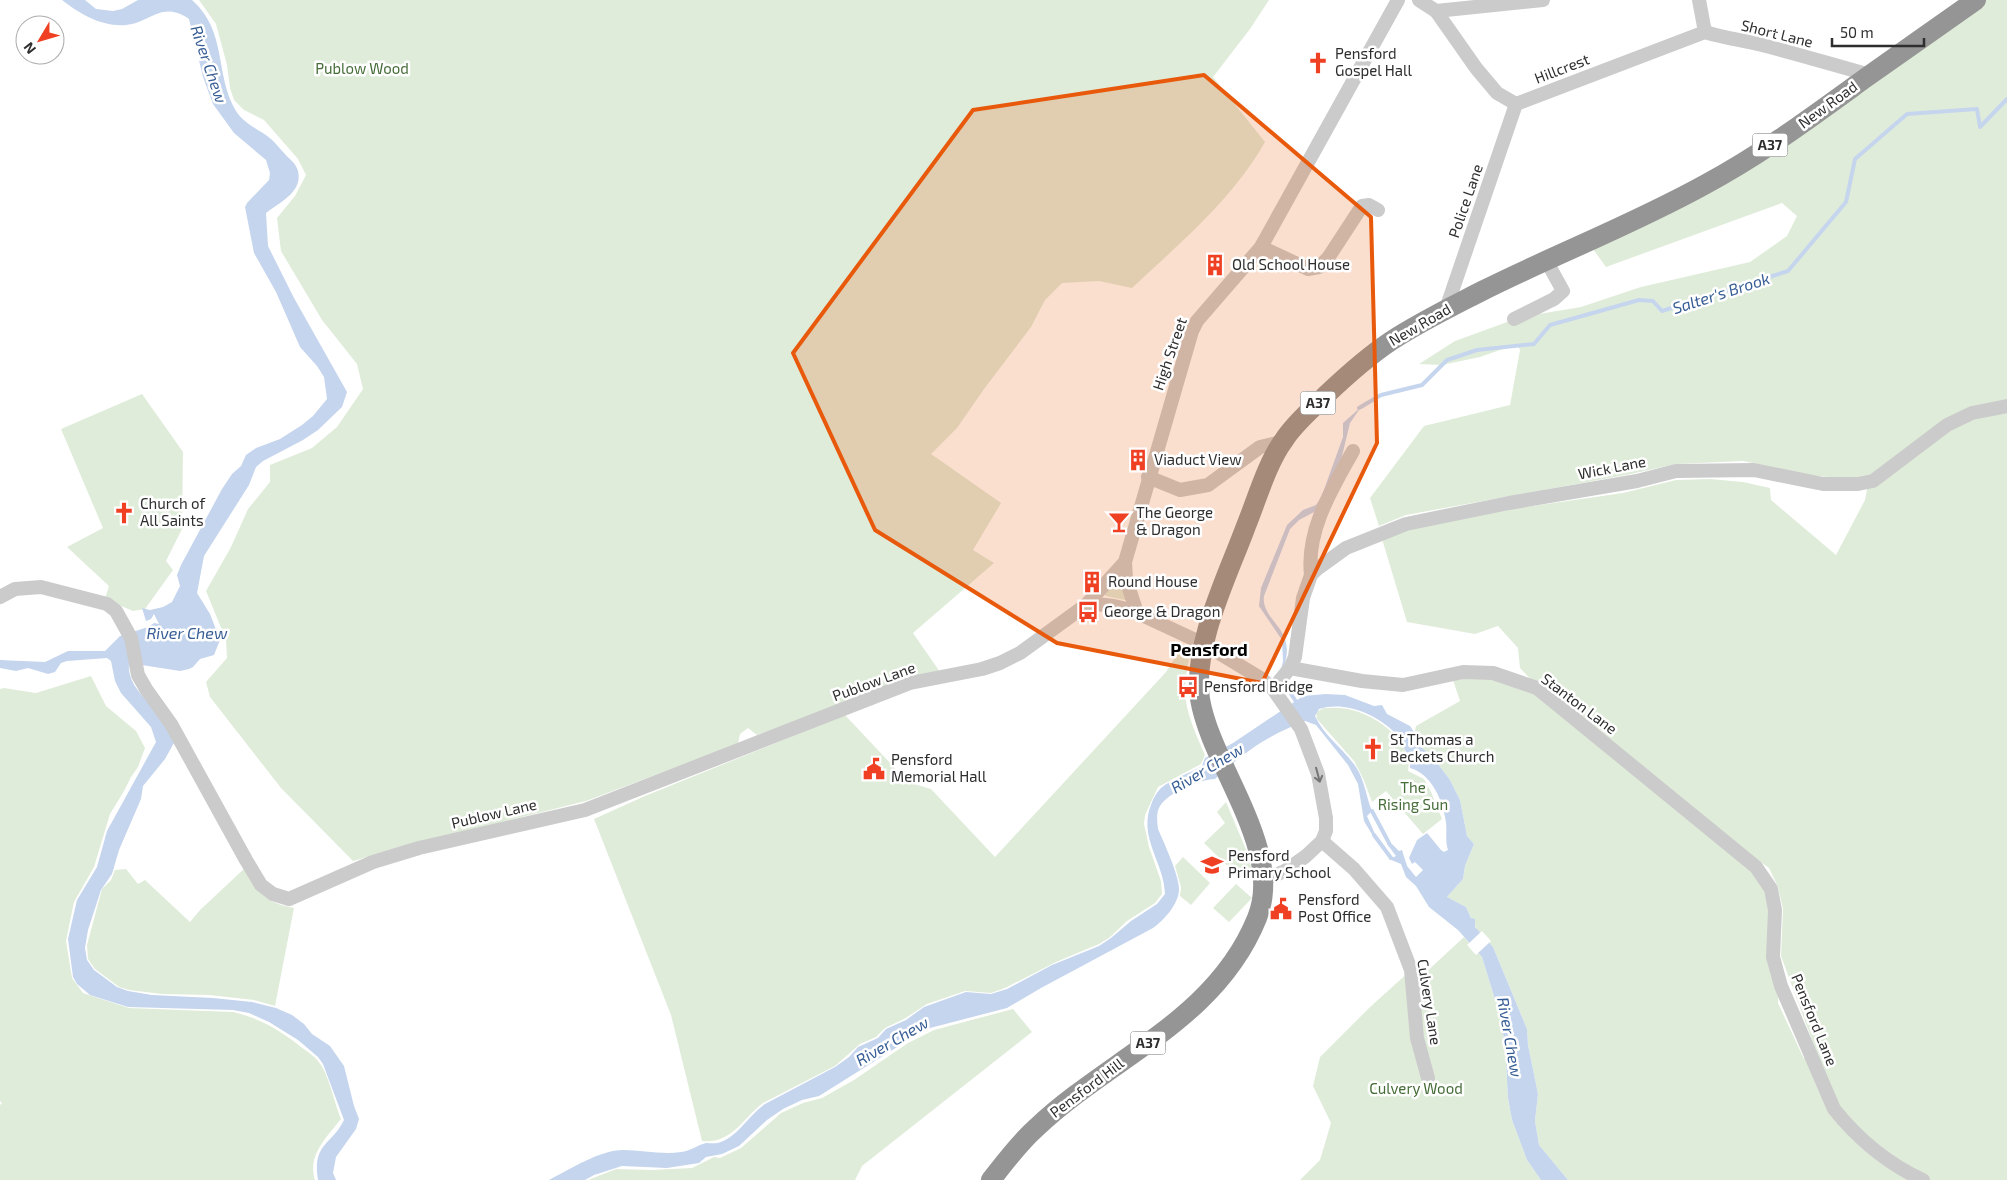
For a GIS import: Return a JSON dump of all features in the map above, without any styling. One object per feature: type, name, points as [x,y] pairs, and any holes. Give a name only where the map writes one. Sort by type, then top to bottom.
[{"type":"highway","name":"New Road","points":[[1265,880],[1260,856],[1203,712],[1199,688],[1204,644],[1211,620],[1256,500],[1282,442],[1304,416],[1361,363],[1402,334],[1446,309],[1710,182],[1790,133],[1976,0]]},
{"type":"highway","name":"Pensford Hill","points":[[991,1180],[1034,1129],[1079,1093],[1172,1025],[1215,986],[1233,964],[1252,929],[1263,899],[1265,880]]},
{"type":"street","name":"High Street","points":[[1086,605],[1125,562],[1148,478],[1192,331],[1197,321],[1261,247],[1398,0]]},
{"type":"street","points":[[1419,0],[1436,11],[1476,68],[1497,93],[1516,104]]},
{"type":"street","points":[[1436,11],[1544,0]]},
{"type":"street","points":[[1699,0],[1705,32]]},
{"type":"street","name":"Short Lane","points":[[1705,32],[1723,38],[1744,40],[1870,75]]},
{"type":"street","name":"Hillcrest","points":[[1516,104],[1705,32]]},
{"type":"street","name":"Police Lane","points":[[1446,309],[1516,104]]},
{"type":"street","points":[[1261,247],[1308,268],[1319,267],[1328,258],[1362,206],[1369,205],[1378,210]]},
{"type":"street","points":[[1514,319],[1554,299],[1563,290],[1546,260]]},
{"type":"street","name":"Wick Lane","points":[[1311,575],[1346,548],[1406,524],[1509,503],[1638,481],[1676,471],[1754,470],[1823,484],[1858,484],[1873,481],[1947,425],[1972,413],[2007,406]]},
{"type":"street","points":[[1148,478],[1180,490],[1208,485],[1260,448],[1282,442]]},
{"type":"street","points":[[1273,688],[1290,668],[1295,657],[1303,598],[1311,575],[1310,552],[1319,519],[1353,451]]},
{"type":"street","points":[[1125,562],[1126,579],[1137,612]]},
{"type":"street","name":"Publow Lane","points":[[0,597],[15,589],[41,587],[107,604],[116,611],[131,638],[138,675],[172,724],[261,885],[273,894],[289,899],[374,862],[419,848],[585,810],[910,684],[982,669],[1000,663],[1020,653],[1086,605]]},
{"type":"street","points":[[1086,605],[1114,606],[1137,612],[1204,644],[1262,679],[1273,688],[1301,729],[1320,783],[1326,818],[1326,831],[1322,841],[1306,856],[1292,866],[1265,880]]},
{"type":"street","name":"Stanton Lane","points":[[1290,668],[1362,681],[1404,685],[1463,672],[1493,673],[1537,688],[1727,843]]},
{"type":"street","name":"Culvery Lane","points":[[1322,841],[1354,869],[1387,907],[1411,970],[1417,1038],[1428,1078]]},
{"type":"street","name":"Pensford Lane","points":[[1727,843],[1756,868],[1771,889],[1775,910],[1773,957],[1781,986],[1834,1110],[1847,1126],[1866,1143],[1903,1171],[1923,1180]]},
{"type":"highlighted area","points":[[1204,75],[1371,217],[1377,443],[1262,683],[1057,643],[875,530],[793,353],[973,110]]},
{"type":"green space","name":"Publow Wood","points":[[199,0],[1269,0],[1250,29],[1213,77],[1265,142],[1252,163],[1221,202],[1132,288],[1099,281],[1062,283],[1045,300],[1031,327],[957,428],[931,454],[1001,503],[973,550],[994,563],[913,633],[940,672],[757,735],[748,728],[740,734],[738,744],[586,801],[353,861],[281,788],[210,697],[206,682],[227,658],[226,640],[206,591],[231,547],[248,509],[270,482],[270,465],[312,448],[337,427],[363,389],[357,364],[322,320],[281,251],[277,218],[295,196],[306,175],[298,159],[264,120],[244,110],[234,100],[216,24]]},
{"type":"green space","points":[[1986,0],[2007,0],[2007,402],[1972,408],[1871,476],[1853,479],[1815,476],[1743,461],[1677,464],[1406,515],[1379,526],[1370,498],[1424,426],[1510,405],[1520,350],[1517,344],[1480,357],[1442,365],[1419,364],[1455,341],[1521,317],[1581,307],[1641,287],[1750,262],[1787,236],[1797,216],[1782,203],[1606,267],[1593,249],[1880,74]]},
{"type":"green space","points":[[142,394],[183,452],[182,529],[166,561],[173,570],[145,609],[133,611],[105,599],[109,586],[67,547],[103,528],[61,429]]},
{"type":"green space","points":[[2007,413],[2007,1180],[1568,1180],[1539,1145],[1535,1121],[1538,1094],[1528,1045],[1527,1029],[1493,947],[1477,930],[1466,907],[1447,897],[1463,879],[1465,866],[1474,844],[1467,836],[1460,800],[1450,780],[1432,756],[1416,743],[1414,735],[1416,726],[1460,701],[1453,680],[1492,676],[1536,689],[1755,869],[1768,890],[1779,987],[1778,1003],[1804,1059],[1812,1040],[1781,956],[1783,909],[1778,887],[1769,868],[1732,842],[1538,687],[1520,668],[1518,648],[1498,626],[1475,634],[1407,622],[1382,539],[1404,529],[1512,509],[1623,493],[1676,480],[1710,479],[1743,482],[1770,488],[1771,500],[1836,555],[1865,500],[1867,489],[1947,430],[1976,418]]},
{"type":"green space","points":[[1119,576],[1127,599],[1125,600],[1104,594]]},
{"type":"green space","points":[[1182,647],[1191,652],[1187,668],[1185,694],[1189,716],[1205,755],[1201,764],[1158,787],[1145,815],[1144,824],[1149,847],[1161,881],[1162,894],[1155,903],[1127,921],[1109,938],[1099,944],[1056,962],[1005,988],[991,993],[965,991],[927,1004],[904,1019],[885,1028],[876,1037],[860,1044],[835,1066],[763,1103],[729,1134],[712,1141],[702,1141],[671,1015],[594,819],[645,796],[845,715],[908,782],[931,789],[995,857],[1166,672]]},
{"type":"green space","points":[[91,676],[106,706],[136,731],[145,748],[138,767],[110,814],[94,867],[74,902],[66,941],[72,978],[83,993],[129,1008],[233,1012],[243,1015],[277,1030],[312,1055],[324,1070],[341,1119],[316,1154],[313,1171],[315,1180],[0,1180],[0,1105],[2,1103],[0,1101],[0,689],[36,693]]},
{"type":"green space","name":"The Rising Sun","points":[[1324,708],[1350,709],[1374,719],[1396,737],[1404,747],[1408,759],[1408,771],[1424,779],[1442,819],[1423,834],[1386,791],[1372,802],[1354,761],[1317,719],[1316,712]]},
{"type":"green space","points":[[1226,802],[1247,852],[1252,870],[1234,872],[1204,843],[1225,823],[1217,812]]},
{"type":"green space","points":[[1183,857],[1210,883],[1191,905],[1180,896],[1181,887],[1175,866]]},
{"type":"green space","points":[[245,868],[271,901],[294,908],[275,1006],[254,1000],[209,995],[162,994],[129,990],[119,987],[95,969],[88,959],[87,945],[102,889],[111,880],[115,870],[126,869],[138,884],[145,880],[190,922],[200,910]]},
{"type":"green space","points":[[1236,884],[1252,898],[1229,922],[1213,908]]},
{"type":"green space","name":"Culvery Wood","points":[[1464,937],[1482,957],[1502,1022],[1508,1098],[1512,1120],[1527,1160],[1541,1180],[1300,1180],[1320,1160],[1331,1123],[1313,1086],[1320,1057],[1369,1008],[1411,970],[1424,974]]},
{"type":"green space","points":[[1013,1009],[1032,1032],[862,1166],[855,1180],[588,1180],[616,1169],[692,1168],[714,1157],[720,1158],[741,1148],[781,1113],[803,1103],[822,1098],[854,1080],[908,1043],[934,1030]]},
{"type":"water","name":"River Chew","points":[[62,0],[85,0],[96,9],[113,11],[122,9],[138,0],[192,0],[203,12],[216,39],[225,83],[236,111],[248,123],[273,141],[297,168],[299,178],[294,191],[266,213],[268,246],[294,298],[347,392],[342,407],[318,430],[263,461],[256,467],[249,485],[204,556],[197,593],[210,614],[220,640],[214,655],[200,659],[193,667],[180,671],[129,663],[129,671],[134,685],[160,716],[175,741],[165,759],[143,786],[141,799],[119,850],[112,874],[101,890],[88,930],[85,948],[87,960],[94,970],[117,987],[128,991],[152,995],[252,1002],[276,1008],[292,1015],[304,1024],[312,1034],[330,1046],[344,1066],[359,1119],[356,1129],[336,1157],[333,1173],[336,1180],[318,1180],[318,1159],[320,1151],[344,1120],[323,1064],[318,1057],[298,1040],[269,1022],[249,1013],[233,1010],[128,1007],[90,995],[77,984],[73,977],[68,939],[77,900],[97,867],[107,831],[156,742],[151,727],[121,693],[115,681],[111,661],[107,658],[67,661],[61,663],[55,672],[48,674],[28,668],[16,671],[0,668],[0,660],[45,662],[68,651],[105,651],[120,636],[148,627],[154,623],[159,624],[154,614],[151,619],[146,621],[142,608],[150,610],[163,607],[172,602],[180,586],[177,575],[181,565],[222,489],[232,474],[241,466],[246,455],[256,448],[280,439],[302,425],[313,416],[327,399],[324,377],[300,347],[276,292],[254,253],[245,207],[269,180],[270,173],[266,160],[234,133],[213,104],[203,77],[189,19],[180,14],[164,12],[126,25],[108,24],[84,15]]},
{"type":"water","points":[[1361,407],[1350,423],[1342,456],[1323,501],[1316,511],[1299,520],[1290,529],[1264,596],[1266,609],[1283,634],[1287,647],[1286,660],[1283,667],[1280,672],[1275,678],[1281,670],[1283,661],[1282,640],[1259,606],[1261,588],[1287,525],[1303,510],[1316,505],[1321,498],[1343,437],[1343,423]]},
{"type":"water","points":[[1345,695],[1374,706],[1382,705],[1387,714],[1410,726],[1414,732],[1416,743],[1432,756],[1450,780],[1460,800],[1467,836],[1474,844],[1465,866],[1463,879],[1447,897],[1466,907],[1471,918],[1475,919],[1475,927],[1493,947],[1527,1029],[1528,1045],[1538,1094],[1535,1121],[1539,1145],[1568,1180],[1541,1180],[1527,1160],[1512,1120],[1508,1098],[1502,1022],[1482,957],[1458,930],[1429,907],[1416,886],[1406,877],[1401,864],[1389,859],[1396,856],[1387,844],[1390,842],[1399,851],[1402,850],[1407,866],[1416,877],[1423,870],[1415,862],[1412,864],[1409,858],[1417,840],[1427,833],[1441,850],[1444,852],[1448,850],[1446,822],[1435,789],[1424,776],[1410,768],[1407,754],[1398,738],[1385,724],[1358,710],[1328,707],[1319,709],[1315,716],[1324,730],[1351,760],[1359,772],[1372,811],[1367,816],[1375,834],[1373,836],[1364,821],[1358,784],[1348,765],[1316,725],[1305,721],[1257,745],[1236,760],[1215,779],[1201,781],[1184,788],[1170,796],[1160,806],[1157,814],[1158,829],[1174,868],[1179,889],[1174,906],[1162,921],[1153,928],[1007,1008],[930,1028],[819,1096],[802,1100],[783,1109],[767,1120],[739,1146],[722,1154],[706,1157],[699,1163],[667,1168],[622,1166],[585,1180],[549,1180],[585,1161],[614,1151],[630,1150],[674,1153],[706,1143],[721,1142],[734,1134],[765,1104],[835,1067],[849,1057],[858,1047],[878,1038],[886,1029],[906,1020],[924,1007],[966,992],[991,994],[1007,989],[1052,965],[1099,946],[1157,904],[1165,894],[1164,882],[1149,839],[1148,828],[1151,805],[1159,790],[1171,781],[1202,766],[1205,758],[1233,743],[1303,696]]},
{"type":"pier","points":[[1482,931],[1491,941],[1476,955],[1467,945]]},
{"type":"waterway","name":"Salter's Brook","points":[[1359,408],[1381,395],[1422,385],[1447,360],[1477,350],[1534,344],[1550,325],[1639,300],[1653,301],[1662,311],[1788,271],[1846,202],[1855,159],[1907,114],[1977,109],[1980,127],[2007,99]]},
{"type":"waterway","points":[[1291,694],[1297,703]]},
{"type":"waterway","name":"River Chew","points":[[1372,811],[1389,843]]},
{"type":"waterway","name":"River Chew","points":[[1374,835],[1391,858]]},
{"type":"place","name":"Pensford Gospel Hall","points":[[1318,63]]},
{"type":"place","name":"Old School House","points":[[1215,265]]},
{"type":"place","name":"Viaduct View","points":[[1138,460]]},
{"type":"place","name":"Church of All Saints","points":[[124,513]]},
{"type":"place","name":"The George & Dragon","points":[[1119,522]]},
{"type":"place","name":"Round House","points":[[1092,582]]},
{"type":"place","name":"George & Dragon","points":[[1088,612]]},
{"type":"place","name":"Pensford Bridge","points":[[1188,687]]},
{"type":"place","name":"St Thomas a Beckets Church","points":[[1373,749]]},
{"type":"place","name":"Pensford Memorial Hall","points":[[874,769]]},
{"type":"place","name":"Pensford Primary School","points":[[1212,865]]},
{"type":"place","name":"Pensford Post Office","points":[[1281,909]]},
{"type":"district","name":"Pensford","points":[[1209,650]]}]
